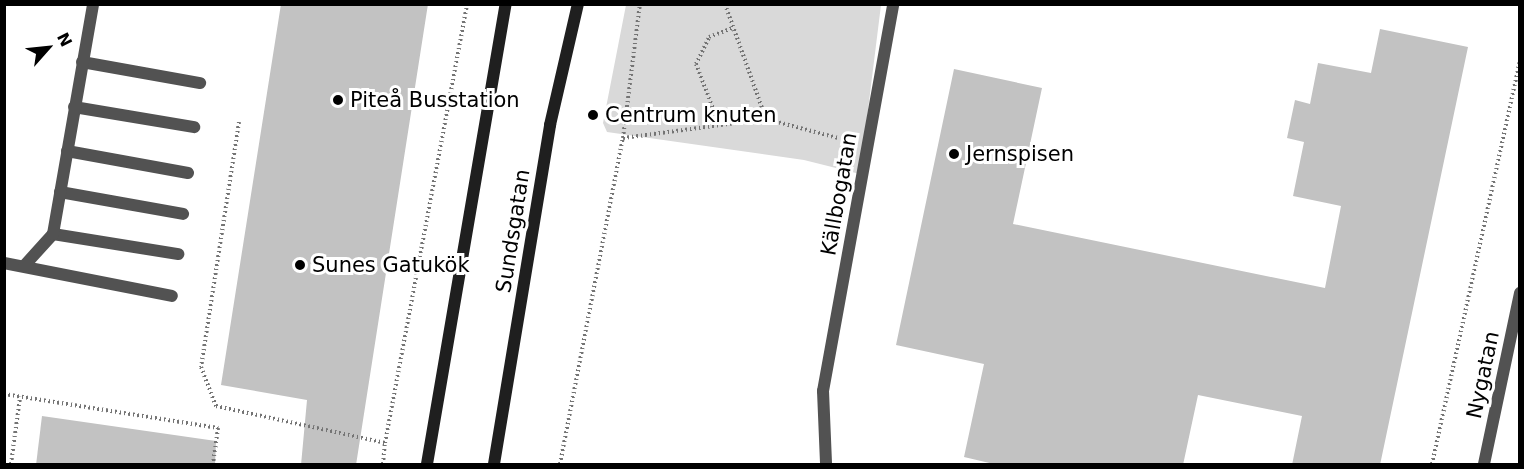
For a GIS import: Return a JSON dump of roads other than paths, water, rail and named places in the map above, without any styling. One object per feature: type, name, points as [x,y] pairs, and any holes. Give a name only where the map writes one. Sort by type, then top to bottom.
[{"type":"main road","points":[[427,465],[506,4]]},
{"type":"main road","name":"Sundsgatan","points":[[494,465],[550,125],[578,4]]},
{"type":"street","points":[[24,266],[52,234],[93,4]]},
{"type":"street","name":"Källbogatan","points":[[826,465],[824,391],[893,4]]},
{"type":"street","points":[[82,62],[200,83]]},
{"type":"street","points":[[74,106],[194,127]]},
{"type":"street","points":[[67,151],[188,173]]},
{"type":"street","points":[[60,192],[183,214]]},
{"type":"street","points":[[52,234],[178,254]]},
{"type":"street","points":[[4,263],[172,296]]},
{"type":"street","name":"Nygatan","points":[[1484,465],[1520,293]]},
{"type":"place","name":"Piteå Busstation","points":[[338,100]]},
{"type":"place","name":"Centrum knuten","points":[[593,115]]},
{"type":"place","name":"Jernspisen","points":[[954,154]]},
{"type":"place","name":"Sunes Gatukök","points":[[300,265]]}]
